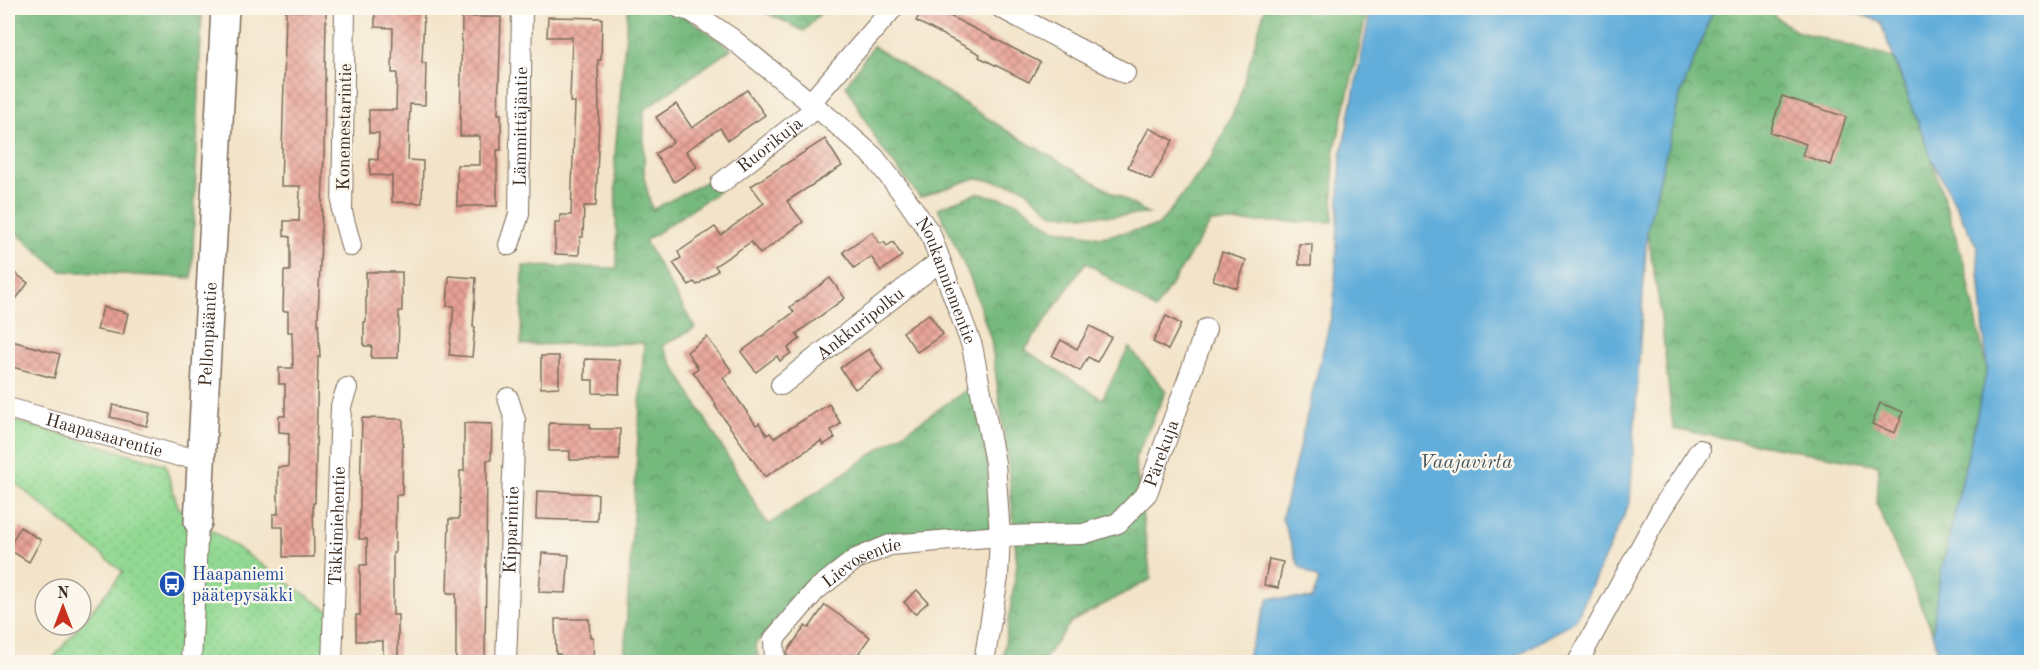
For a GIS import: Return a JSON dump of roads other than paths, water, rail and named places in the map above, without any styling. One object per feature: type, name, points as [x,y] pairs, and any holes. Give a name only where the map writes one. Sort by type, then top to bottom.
[{"type":"street","name":"Pellonpääntie","points":[[191,663],[225,8]]},
{"type":"street","name":"Konemestarintie","points":[[345,8],[342,212],[351,246]]},
{"type":"street","name":"Lämmittäjäntie","points":[[509,246],[519,214],[522,8]]},
{"type":"street","name":"Noukanniementie","points":[[680,8],[690,11],[732,38],[814,104],[874,158],[930,233],[972,346],[995,463],[1000,536],[998,577],[984,663]]},
{"type":"street","name":"Ruorikuja","points":[[720,183],[814,104],[893,8]]},
{"type":"street","points":[[1001,8],[1125,73]]},
{"type":"street","name":"Ankkuripolku","points":[[781,385],[940,261]]},
{"type":"street","name":"Pärekuja","points":[[1000,536],[1083,534],[1118,523],[1147,493],[1206,329]]},
{"type":"street","name":"Täkkimiehentie","points":[[332,663],[341,406],[347,388]]},
{"type":"street","name":"Kipparintie","points":[[506,663],[515,420],[508,398]]},
{"type":"street","name":"Haapasaarentie","points":[[8,408],[179,456],[202,458]]},
{"type":"street","points":[[1578,663],[1662,508],[1700,450]]},
{"type":"street","name":"Lievosentie","points":[[774,663],[774,639],[816,590],[856,559],[890,544],[1000,536]]},
{"type":"water","name":"Vaajavirta","points":[[1371,8],[1714,8],[1680,96],[1647,231],[1630,502],[1576,620],[1506,662],[1245,662],[1269,598],[1312,599],[1319,580],[1299,566],[1282,518],[1334,305],[1341,157]]},
{"type":"water","points":[[1839,8],[2031,8],[2031,662],[1940,662],[1933,633],[1937,591],[1987,370],[1977,247],[1931,157],[1880,21]]},
{"type":"place","name":"Haapaniemi päätepysäkki","points":[[172,584]]}]
